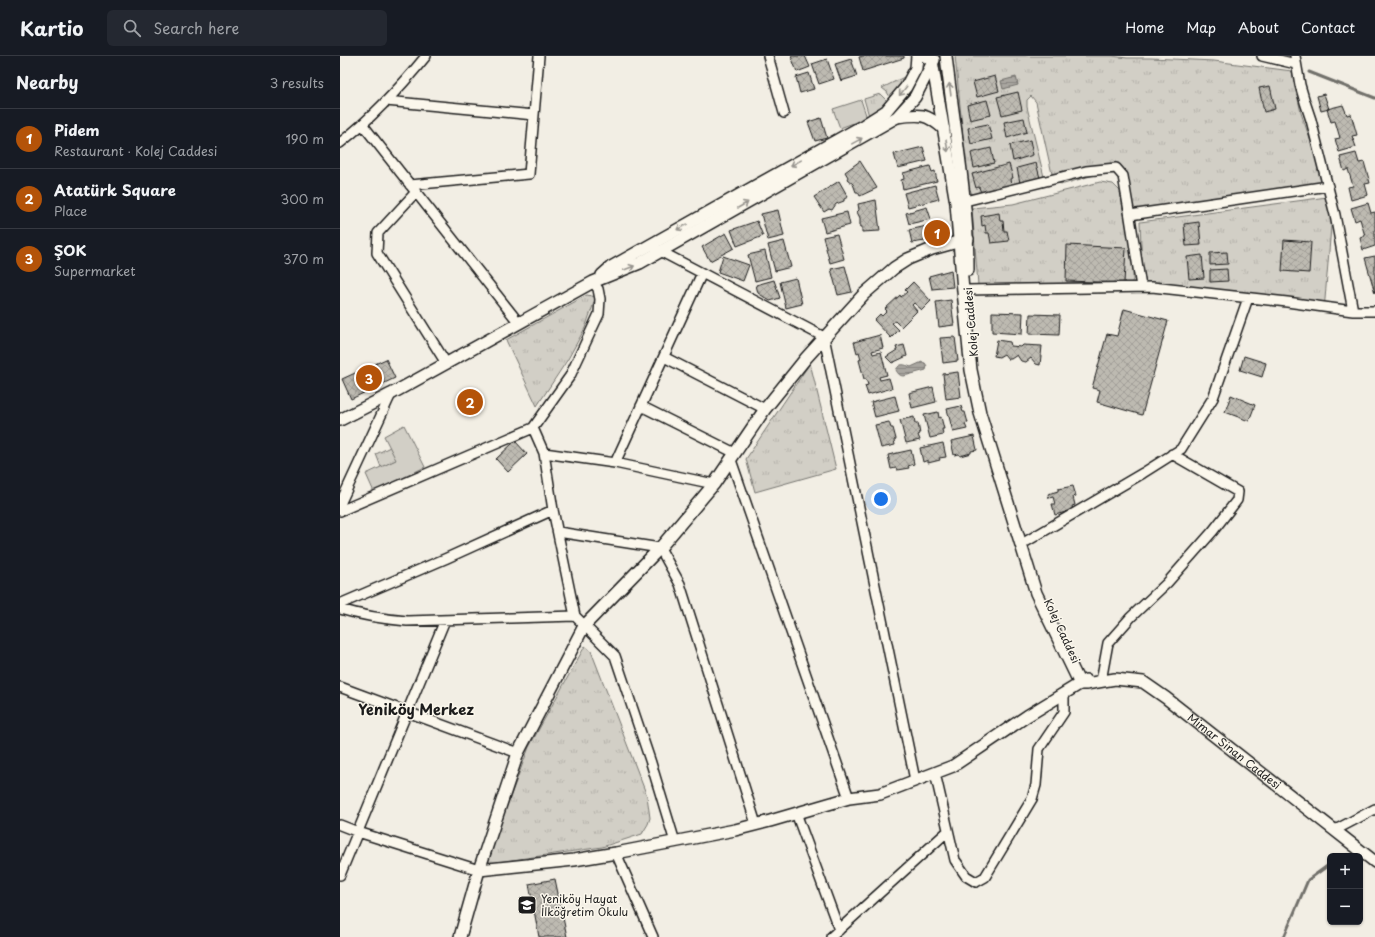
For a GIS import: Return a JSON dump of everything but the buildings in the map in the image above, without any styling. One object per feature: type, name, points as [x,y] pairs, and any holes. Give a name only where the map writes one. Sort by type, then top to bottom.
[{"type":"street","points":[[446,364],[377,253],[378,233],[413,189],[529,174],[539,56]]},
{"type":"street","points":[[768,56],[784,113]]},
{"type":"street","points":[[593,282],[612,267],[649,245],[886,111],[906,87],[916,68],[917,56]]},
{"type":"street","points":[[946,56],[965,201],[963,240]]},
{"type":"street","points":[[1262,56],[1296,60],[1305,102],[1335,214],[1352,311]]},
{"type":"street","points":[[340,144],[363,125],[386,101],[421,57]]},
{"type":"street","points":[[931,58],[963,240]]},
{"type":"street","points":[[340,420],[446,364],[593,282],[640,264],[897,117],[915,97],[931,58]]},
{"type":"street","points":[[386,101],[534,115]]},
{"type":"street","points":[[897,117],[915,115],[933,119],[944,129]]},
{"type":"street","points":[[363,125],[519,323]]},
{"type":"street","points":[[965,201],[1086,171],[1116,168],[1123,176],[1141,288]]},
{"type":"street","points":[[1130,215],[1328,186]]},
{"type":"street","points":[[460,937],[479,870],[518,753],[584,626],[660,548],[714,484],[765,409],[824,337],[864,294],[894,268],[908,259],[932,249],[963,240]]},
{"type":"street","name":"Kolej Caddesi","points":[[963,240],[975,371],[985,412],[1042,588],[1083,682]]},
{"type":"street","name":"Kolej Caddesi","points":[[963,240],[963,291],[971,370],[980,413],[1036,593],[1083,682]]},
{"type":"street","points":[[649,245],[824,337]]},
{"type":"street","points":[[615,463],[702,273]]},
{"type":"street","points":[[340,511],[533,428],[570,376],[599,314],[600,299],[598,289],[593,282]]},
{"type":"street","points":[[968,290],[1152,287],[1352,311],[1375,311]]},
{"type":"street","points":[[1027,541],[1181,449],[1213,398],[1248,298]]},
{"type":"street","points":[[824,337],[916,780]]},
{"type":"street","points":[[664,357],[765,409]]},
{"type":"street","points":[[340,504],[391,394]]},
{"type":"street","points":[[641,406],[733,456],[848,798]]},
{"type":"street","points":[[533,428],[544,453],[553,510],[575,616],[615,656],[651,763],[675,842]]},
{"type":"street","points":[[544,453],[615,463],[714,484]]},
{"type":"street","points":[[1102,678],[1108,643],[1130,617],[1167,583],[1213,532],[1237,500],[1238,492],[1172,454]]},
{"type":"street","points":[[340,604],[553,510]]},
{"type":"street","points":[[558,532],[660,548]]},
{"type":"street","points":[[660,548],[680,584],[756,824]]},
{"type":"street","points":[[340,608],[363,616],[408,621],[575,616]]},
{"type":"street","points":[[340,875],[445,620]]},
{"type":"street","points":[[340,825],[479,870],[574,860],[675,842],[756,824],[848,798],[880,794],[935,773],[953,766],[1027,716],[1083,682],[1102,678],[1114,672],[1140,674],[1174,698],[1338,829],[1375,862]]},
{"type":"street","points":[[340,687],[518,753]]},
{"type":"street","points":[[935,773],[955,860],[966,876],[976,882],[985,877],[1032,799],[1036,786],[1040,749],[1064,712],[1064,693]]},
{"type":"street","points":[[1338,829],[1375,809]]},
{"type":"street","points":[[796,813],[839,930]]},
{"type":"street","points":[[831,937],[948,831]]},
{"type":"street","points":[[1356,844],[1375,856]]},
{"type":"street","points":[[616,853],[654,937]]},
{"type":"green space","points":[[941,56],[951,145],[939,70]]},
{"type":"green space","points":[[955,56],[1112,56],[1127,58],[1214,61],[1292,71],[1301,113],[1325,183],[1133,212],[1126,178],[1114,171],[1097,174],[1064,184],[1054,183],[1036,102],[1031,96],[1027,100],[1027,107],[1045,181],[974,199],[969,187],[964,158],[965,155]]},
{"type":"green space","points":[[922,63],[924,71],[905,104],[875,123],[909,91]]},
{"type":"green space","points":[[906,76],[908,79],[890,97],[882,88]]},
{"type":"green space","points":[[880,94],[888,102],[880,110],[869,116],[864,99]]},
{"type":"green space","points":[[861,100],[867,118],[840,128],[833,109]]},
{"type":"green space","points":[[1100,182],[1113,184],[1120,191],[1133,263],[1133,280],[1130,285],[978,285],[972,208],[1013,204]]},
{"type":"green space","points":[[1327,197],[1332,215],[1324,311],[1170,289],[1143,291],[1140,222]]},
{"type":"green space","points":[[587,295],[596,297],[585,328],[568,359],[537,406],[506,340]]},
{"type":"green space","points":[[810,363],[836,469],[755,492],[746,459]]},
{"type":"green space","points":[[404,425],[425,467],[374,492],[366,474],[396,460],[384,436]]},
{"type":"green space","points":[[390,447],[397,460],[381,467],[376,454]]},
{"type":"green space","points":[[585,646],[591,651],[647,796],[650,818],[648,824],[642,834],[602,847],[492,863],[486,861],[529,747]]},
{"type":"shaded area","points":[[1016,77],[1018,85],[1003,89],[1001,81]]},
{"type":"shaded area","points":[[922,362],[927,366],[926,370],[901,376],[896,370],[901,365],[911,367]]},
{"type":"waterway","points":[[1309,72],[1375,98]]},
{"type":"waterway","points":[[1284,937],[1308,880],[1327,866]]},
{"type":"place","name":"Pidem","points":[[937,233]]},
{"type":"place","name":"ŞOK","points":[[369,378]]},
{"type":"place","name":"Atatürk Square","points":[[470,402]]},
{"type":"place","name":"Yeniköy Hayat İlköğretim Okulu","points":[[527,905]]},
{"type":"district","name":"Yeniköy Merkez","points":[[416,710]]}]
